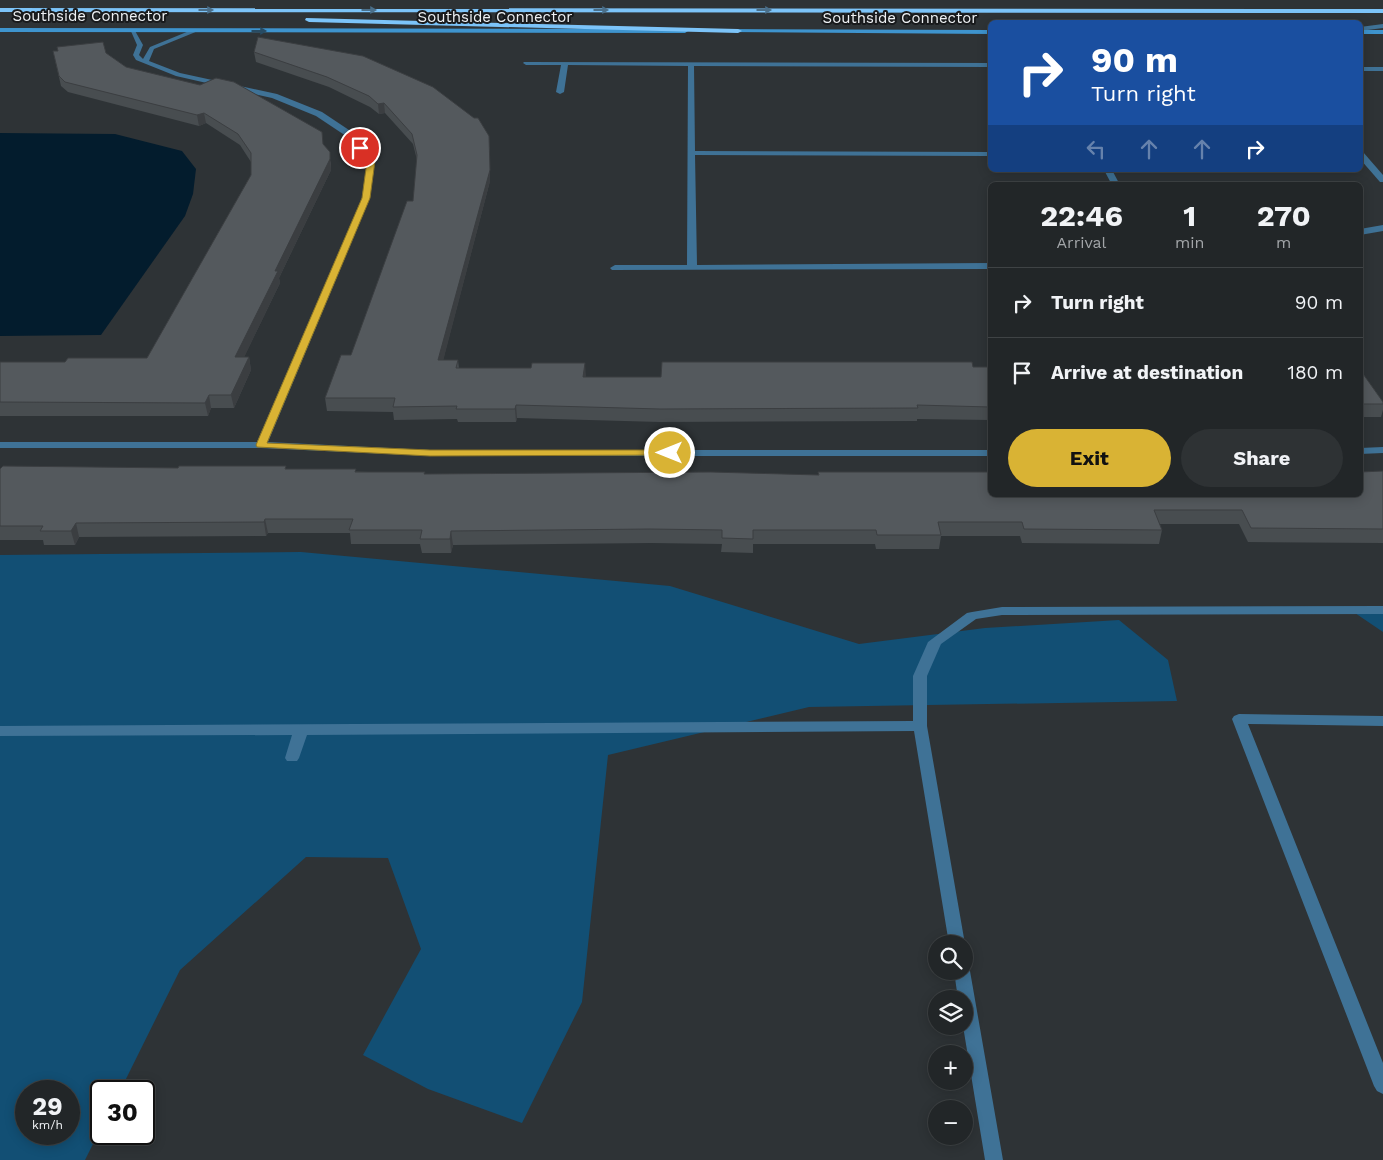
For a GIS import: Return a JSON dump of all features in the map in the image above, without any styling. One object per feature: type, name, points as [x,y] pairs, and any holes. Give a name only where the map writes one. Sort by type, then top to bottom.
[{"type":"highway","name":"Southside Connector","points":[[0,10],[1383,11]]},
{"type":"highway","points":[[0,10],[40,14],[285,19]]},
{"type":"highway","points":[[304,20],[738,31]]},
{"type":"street","points":[[1363,30],[1383,26]]},
{"type":"street","name":"Southside Connector","points":[[0,30],[988,32]]},
{"type":"street","points":[[132,30],[140,45],[136,55],[138,60],[145,61],[178,75],[274,96],[319,114],[349,134],[371,161],[366,198],[261,445]]},
{"type":"street","points":[[145,61],[152,48],[196,30]]},
{"type":"street","points":[[1363,31],[1383,32]]},
{"type":"street","points":[[526,63],[988,65]]},
{"type":"street","points":[[560,92],[565,63]]},
{"type":"street","points":[[691,64],[692,268]]},
{"type":"street","points":[[1363,68],[1383,69]]},
{"type":"street","points":[[691,153],[988,154]]},
{"type":"street","points":[[1363,158],[1383,180]]},
{"type":"street","points":[[1372,168],[1383,168]]},
{"type":"street","points":[[1363,231],[1383,228]]},
{"type":"street","points":[[615,268],[988,266]]},
{"type":"street","points":[[0,445],[261,445],[430,453],[988,452]]},
{"type":"street","points":[[1363,451],[1383,450]]},
{"type":"street","points":[[955,935],[920,726],[920,676],[936,642],[972,616],[1002,611],[1383,610]]},
{"type":"street","points":[[1383,721],[1238,719],[1383,1086]]},
{"type":"street","points":[[0,731],[920,726]]},
{"type":"street","points":[[292,758],[301,730]]},
{"type":"street","points":[[964,980],[994,1160]]},
{"type":"shaded area","points":[[0,133],[115,134],[182,151],[196,169],[193,194],[185,216],[101,335],[0,336]]},
{"type":"shaded area","points":[[301,552],[670,586],[859,644],[985,628],[1119,620],[1168,660],[1177,701],[809,707],[608,755],[582,1002],[522,1123],[428,1089],[363,1055],[421,949],[388,858],[306,857],[180,970],[125,1080],[90,1080],[90,1145],[92,1145],[85,1160],[0,1160],[0,555]]},
{"type":"shaded area","points":[[1383,612],[1383,632],[1355,613]]},
{"type":"building","points":[[258,37],[363,56],[433,87],[474,118],[478,118],[489,136],[490,170],[438,360],[458,360],[456,368],[531,368],[532,363],[585,363],[583,377],[661,377],[662,362],[972,362],[973,367],[988,367],[988,407],[917,405],[918,408],[660,409],[516,405],[515,409],[456,409],[457,406],[393,407],[395,398],[325,398],[341,355],[351,355],[407,201],[413,201],[417,155],[412,134],[384,103],[378,104],[369,96],[327,77],[254,52]]},
{"type":"building","points":[[103,42],[106,53],[126,67],[200,85],[216,78],[234,82],[322,132],[323,144],[330,152],[330,159],[275,271],[278,271],[235,357],[249,357],[231,395],[209,395],[205,403],[0,402],[0,362],[65,362],[68,358],[147,358],[251,175],[251,153],[238,134],[204,113],[197,115],[65,82],[59,76],[53,51],[58,51],[57,47]]},
{"type":"building","points":[[1363,374],[1383,402],[1383,404],[1363,404]]},
{"type":"building","points":[[3,466],[178,468],[179,466],[286,466],[285,469],[356,469],[355,472],[425,472],[424,474],[711,472],[819,475],[818,472],[988,472],[988,497],[1363,497],[1363,472],[1383,471],[1383,529],[1251,528],[1242,510],[1154,510],[1162,530],[1024,529],[1022,522],[938,522],[941,535],[877,535],[876,530],[753,530],[753,539],[722,538],[722,530],[650,529],[451,531],[450,539],[420,539],[422,530],[349,530],[353,519],[265,519],[264,522],[76,523],[71,531],[40,531],[43,526],[0,526],[0,469]]},
{"type":"route","points":[[360,148],[371,161],[366,198],[261,445],[430,453],[670,453]]}]
